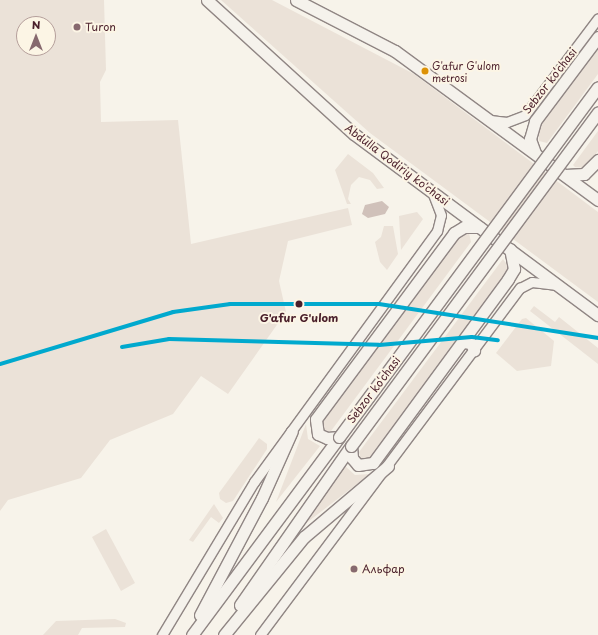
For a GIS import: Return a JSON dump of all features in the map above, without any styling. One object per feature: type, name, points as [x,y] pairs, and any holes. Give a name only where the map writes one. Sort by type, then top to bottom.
[{"type":"main road","name":"Abdulla Qodiriy ko'chasi","points":[[207,0],[354,134],[598,315]]},
{"type":"main road","points":[[214,0],[222,14]]},
{"type":"main road","points":[[296,0],[395,51],[598,200]]},
{"type":"main road","points":[[536,154],[530,139],[535,122],[598,37]]},
{"type":"main road","name":"Sebzor ko‘chasi","points":[[191,635],[598,87]]},
{"type":"main road","name":"Sebzor ko‘chasi","points":[[220,635],[351,446],[598,112]]},
{"type":"main road","points":[[565,175],[584,174],[598,160]]},
{"type":"main road","points":[[339,437],[327,438],[318,434],[316,419],[454,233],[464,227],[479,227]]},
{"type":"main road","points":[[351,446],[352,458],[358,465],[373,463],[463,342],[514,269],[510,249]]},
{"type":"main road","points":[[463,342],[470,343],[474,350]]},
{"type":"main road","points":[[191,635],[262,498],[292,432]]},
{"type":"main road","points":[[224,635],[304,537],[388,466]]},
{"type":"street","name":"Sebzor ko‘chasi","points":[[490,120],[507,122],[525,115],[598,18]]},
{"type":"street","points":[[162,635],[234,513],[437,231],[441,215],[432,192]]},
{"type":"street","points":[[260,635],[523,285],[542,282],[562,288]]},
{"type":"shaded area","points":[[0,0],[104,0],[106,70],[100,82],[101,122],[178,120],[191,244],[348,208],[352,225],[288,241],[279,281],[286,312],[228,394],[201,376],[173,414],[110,440],[81,478],[8,500],[0,511]]},
{"type":"shaded area","points":[[221,0],[272,0],[414,74],[598,212],[598,302],[370,133]]},
{"type":"shaded area","points":[[598,48],[598,74],[547,143],[539,141],[538,129]]},
{"type":"shaded area","points":[[598,131],[598,151],[586,168],[575,167],[573,165]]},
{"type":"shaded area","points":[[348,154],[373,173],[384,188],[377,189],[370,180],[359,177],[351,185],[348,199],[351,204],[347,204],[335,170]]},
{"type":"shaded area","points":[[382,201],[389,207],[385,214],[368,218],[362,214],[365,205]]},
{"type":"shaded area","points":[[417,212],[423,219],[401,250],[399,216]]},
{"type":"shaded area","points":[[384,226],[393,226],[398,254],[387,270],[380,262],[375,242],[381,237]]},
{"type":"shaded area","points":[[469,233],[471,242],[331,431],[322,431],[319,424],[460,234]]},
{"type":"shaded area","points":[[503,259],[508,266],[507,271],[369,459],[361,460],[359,452]]},
{"type":"shaded area","points":[[534,306],[555,322],[559,317],[598,348],[598,364],[530,311]]},
{"type":"shaded area","points":[[526,318],[554,341],[551,366],[517,371],[496,353],[522,319]]},
{"type":"shaded area","points":[[306,424],[308,439],[320,446],[276,502]]},
{"type":"shaded area","points":[[259,438],[267,444],[267,449],[233,501],[226,503],[220,499],[219,493]]},
{"type":"shaded area","points":[[345,466],[355,475],[370,474],[305,524],[304,520]]},
{"type":"shaded area","points":[[214,504],[223,518],[219,523],[211,517],[193,542],[189,540]]},
{"type":"shaded area","points":[[106,529],[135,583],[121,591],[92,537]]},
{"type":"shaded area","points":[[115,619],[126,623],[125,627],[82,628],[78,635],[43,635],[56,621]]},
{"type":"transit line","points":[[0,364],[173,312],[230,304],[379,304],[598,338]]},
{"type":"transit line","points":[[122,347],[169,339],[379,345],[472,337],[498,340]]},
{"type":"place","name":"Turon","points":[[77,27]]},
{"type":"place","name":"G'afur G'ulom metrosi","points":[[425,71]]},
{"type":"place","name":"G'afur G'ulom","points":[[299,304]]},
{"type":"place","name":"Альфар","points":[[354,569]]}]
